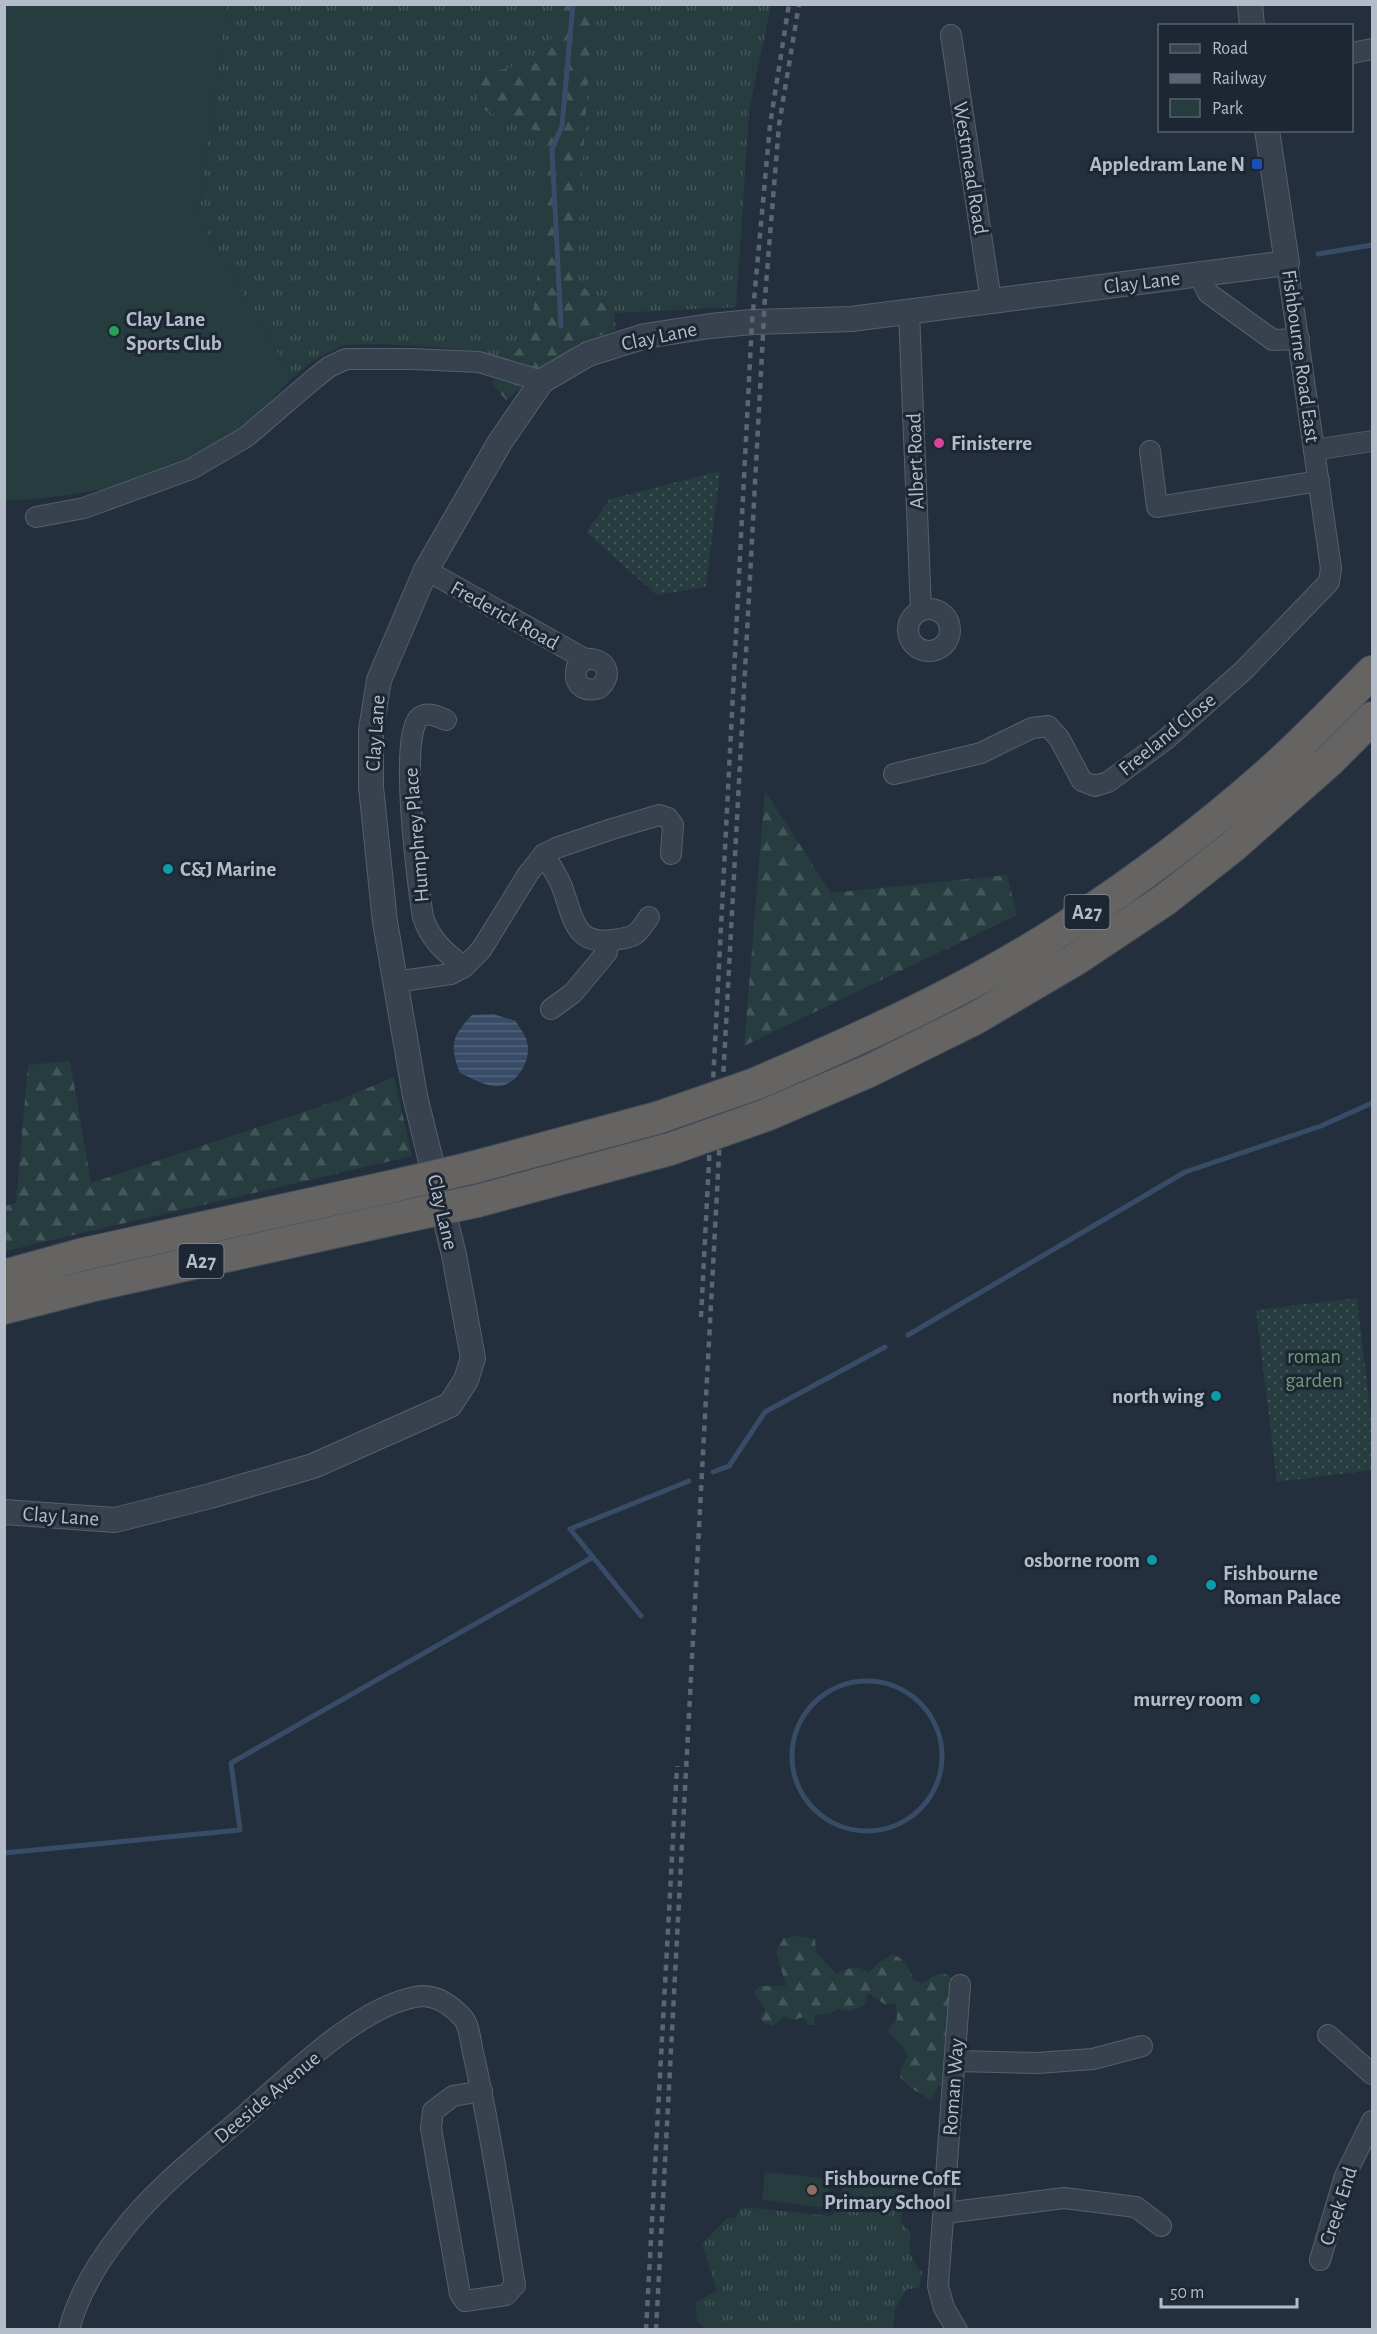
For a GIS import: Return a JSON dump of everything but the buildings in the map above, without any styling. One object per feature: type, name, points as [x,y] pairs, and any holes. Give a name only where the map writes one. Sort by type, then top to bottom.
[{"type":"highway","name":"A27","points":[[4,1276],[84,1254],[471,1168],[657,1118],[755,1084],[865,1037],[987,973],[1066,927],[1201,829],[1269,774],[1372,672]]},
{"type":"highway","name":"A27","points":[[4,1308],[101,1284],[477,1201],[670,1149],[766,1115],[869,1071],[974,1019],[1076,959],[1166,899],[1232,847],[1330,760],[1372,718]]},
{"type":"street","points":[[1250,4],[1252,24]]},
{"type":"street","name":"Westmead Road","points":[[951,35],[991,301]]},
{"type":"street","points":[[1353,53],[1372,49]]},
{"type":"street","name":"Fishbourne Road East","points":[[1267,132],[1331,568],[1329,582]]},
{"type":"street","name":"Clay Lane","points":[[4,1512],[115,1520],[210,1496],[313,1466],[450,1405],[466,1380],[473,1358],[454,1255],[415,1096],[385,922],[374,810],[371,730],[379,680],[426,570],[500,442],[542,381],[588,354],[645,336],[720,325],[851,319],[1287,263]]},
{"type":"street","points":[[1199,274],[1208,293],[1274,340],[1299,339]]},
{"type":"street","name":"Albert Road","points":[[909,312],[921,610]]},
{"type":"street","points":[[36,517],[84,508],[191,469],[246,437],[328,367],[346,359],[479,362],[542,381]]},
{"type":"street","points":[[1314,450],[1372,441]]},
{"type":"street","points":[[1149,451],[1157,507],[1319,481]]},
{"type":"street","name":"Frederick Road","points":[[426,570],[585,659]]},
{"type":"street","name":"Freeland Close","points":[[894,774],[981,753],[1032,728],[1048,726],[1059,738],[1082,781],[1095,786],[1108,782],[1165,740],[1244,670],[1329,582]]},
{"type":"street","name":"Humphrey Place","points":[[446,720],[429,714],[417,720],[411,738],[409,774],[423,917],[427,930],[434,940],[464,967]]},
{"type":"street","points":[[395,982],[451,974],[464,967],[481,950],[528,874],[544,855],[556,848],[659,815],[668,818],[673,825],[671,854]]},
{"type":"street","points":[[544,855],[562,886],[575,926],[588,937],[607,941],[633,937],[639,933],[649,917]]},
{"type":"street","points":[[551,1009],[573,993],[607,952],[607,941]]},
{"type":"street","name":"Roman Way","points":[[957,2330],[944,2308],[938,2286],[960,1985]]},
{"type":"street","name":"Deeside Avenue","points":[[69,2330],[74,2309],[91,2276],[120,2234],[142,2209],[222,2134],[351,2027],[384,2007],[417,1996],[443,2000],[465,2020],[482,2091],[515,2285],[506,2295],[465,2301],[460,2294],[431,2128],[433,2111],[453,2096],[482,2091]]},
{"type":"street","points":[[1328,2035],[1372,2074]]},
{"type":"street","points":[[955,2061],[1037,2063],[1093,2059],[1142,2046]]},
{"type":"street","name":"Creek End","points":[[1320,2260],[1346,2176],[1372,2121]]},
{"type":"street","points":[[945,2213],[1064,2198],[1136,2207],[1161,2226]]},
{"type":"green space","points":[[5,5],[227,5],[198,216],[292,378],[260,412],[239,430],[212,448],[157,474],[98,490],[5,501]]},
{"type":"green space","points":[[227,5],[566,5],[541,62],[478,74],[477,107],[541,133],[542,234],[531,332],[508,363],[484,352],[380,344],[343,345],[314,360],[292,378],[198,216]]},
{"type":"green space","points":[[566,5],[593,5],[575,280],[614,313],[616,330],[577,344],[506,400],[492,384],[531,332],[542,234],[541,133],[477,107],[478,74],[541,62]]},
{"type":"green space","points":[[593,5],[771,5],[749,111],[736,307],[614,313],[575,280]]},
{"type":"green space","points":[[720,471],[706,587],[657,595],[586,532],[610,499]]},
{"type":"green space","points":[[765,791],[831,893],[1007,875],[1017,915],[744,1046]]},
{"type":"green space","points":[[70,1061],[91,1183],[339,1100],[394,1077],[412,1156],[5,1251],[5,1206],[16,1203],[28,1065]]},
{"type":"green space","name":"roman garden","points":[[1357,1298],[1372,1427],[1372,1470],[1277,1482],[1256,1310]]},
{"type":"green space","points":[[797,1936],[815,1939],[816,1952],[836,1974],[852,1968],[869,1973],[878,1963],[892,1954],[906,1964],[913,1980],[923,1983],[936,1975],[945,1974],[964,1989],[945,2085],[938,2086],[931,2100],[911,2088],[900,2077],[901,2069],[908,2056],[902,2046],[887,2031],[897,2019],[896,2004],[884,2004],[868,1993],[864,2006],[849,2011],[838,2009],[829,2014],[814,2015],[815,2025],[808,2025],[803,2017],[794,2020],[784,2017],[773,2026],[764,2023],[760,2018],[765,2009],[754,1993],[759,1986],[786,1986],[776,1951],[784,1938]]},
{"type":"green space","points":[[765,2172],[830,2179],[826,2208],[762,2200]]},
{"type":"green space","points":[[848,2175],[880,2182],[908,2193],[900,2221],[911,2233],[911,2254],[922,2272],[919,2288],[907,2289],[895,2309],[893,2329],[705,2329],[697,2321],[696,2302],[717,2291],[702,2244],[727,2218],[735,2218],[741,2207],[832,2216]]},
{"type":"water","points":[[493,1014],[516,1021],[528,1048],[525,1062],[518,1075],[513,1081],[500,1086],[485,1084],[460,1073],[454,1055],[454,1041],[460,1029],[472,1015]]},
{"type":"waterway","points":[[561,326],[552,149],[562,126],[573,4]]},
{"type":"waterway","points":[[1318,254],[1372,245]]},
{"type":"waterway","points":[[908,1335],[1185,1172],[1321,1126],[1372,1103]]},
{"type":"waterway","points":[[713,1472],[729,1466],[765,1412],[885,1347]]},
{"type":"waterway","points":[[641,1616],[570,1529],[689,1481]]},
{"type":"waterway","points":[[4,1853],[240,1830],[231,1763],[593,1557]]},
{"type":"waterway","points":[[867,1681],[896,1686],[909,1693],[920,1703],[930,1714],[937,1727],[942,1756],[937,1785],[930,1798],[920,1809],[909,1819],[896,1826],[867,1831],[838,1826],[825,1819],[814,1809],[804,1798],[797,1785],[792,1756],[797,1727],[804,1714],[814,1703],[825,1693],[838,1686],[867,1681]]},
{"type":"railway","points":[[701,1317],[752,322],[770,125],[789,4]]},
{"type":"railway","points":[[656,2330],[765,297],[779,125],[799,4]]},
{"type":"railway","points":[[646,2330],[677,1766]]},
{"type":"place","name":"Appledram Lane N","points":[[1257,164]]},
{"type":"place","name":"Clay Lane Sports Club","points":[[114,331]]},
{"type":"place","name":"Finisterre","points":[[939,443]]},
{"type":"place","name":"C&J Marine","points":[[168,869]]},
{"type":"place","name":"north wing","points":[[1216,1396]]},
{"type":"place","name":"osborne room","points":[[1152,1560]]},
{"type":"place","name":"Fishbourne Roman Palace","points":[[1211,1585]]},
{"type":"place","name":"murrey room","points":[[1255,1699]]},
{"type":"place","name":"Fishbourne CofE Primary School","points":[[812,2190]]}]
